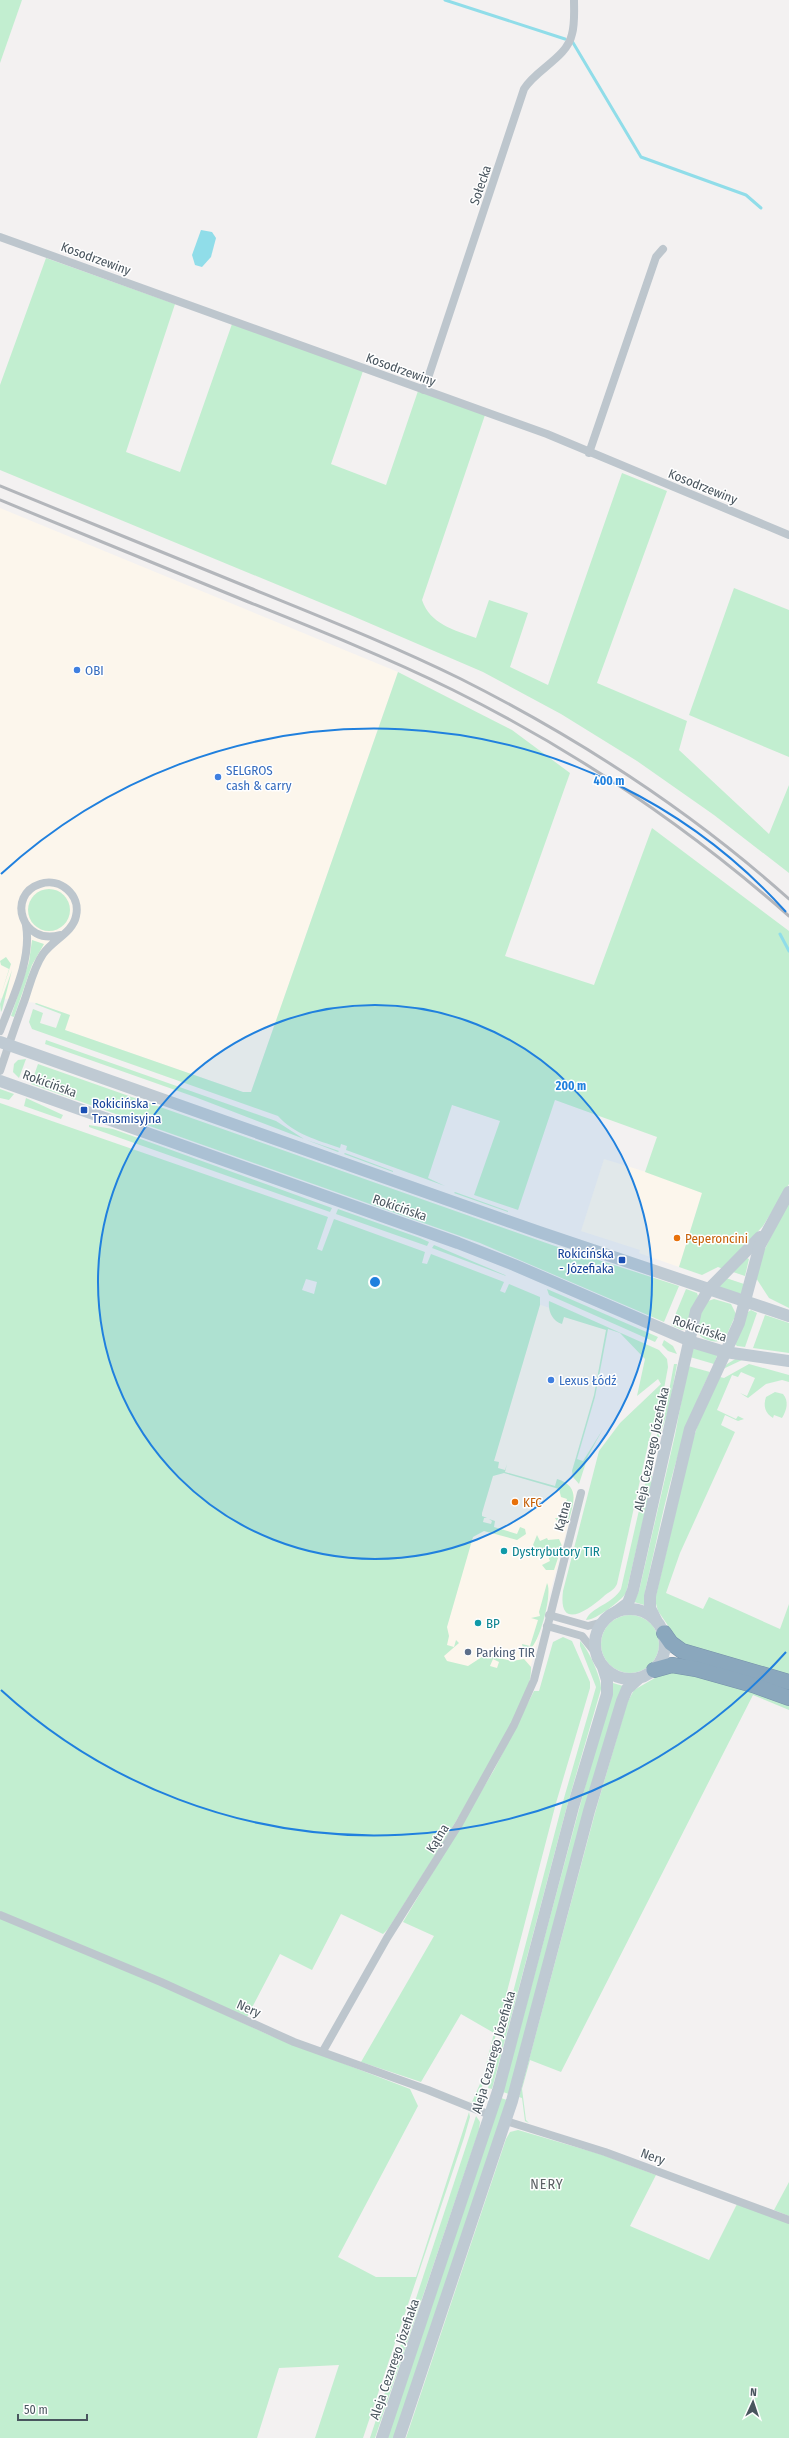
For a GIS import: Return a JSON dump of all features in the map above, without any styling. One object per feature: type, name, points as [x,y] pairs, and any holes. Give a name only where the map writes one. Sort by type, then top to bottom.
[{"type":"highway","points":[[664,1633],[671,1643],[682,1651],[789,1682]]},
{"type":"highway","points":[[654,1670],[672,1665],[696,1669],[753,1685],[789,1698]]},
{"type":"main road","name":"Rokicińska","points":[[5,1043],[539,1232],[789,1316]]},
{"type":"main road","name":"Rokicińska","points":[[0,1081],[458,1243],[514,1265],[688,1340],[725,1352],[789,1361]]},
{"type":"main road","points":[[399,2438],[506,2121],[589,1811],[622,1701],[627,1689],[639,1678],[654,1670],[663,1655],[664,1633],[650,1608],[650,1596],[683,1452],[698,1407],[739,1322],[756,1255],[770,1224],[789,1192]]},
{"type":"main road","name":"Aleja Cezarego Józefiaka","points":[[616,1612],[628,1603],[633,1590],[669,1436],[688,1340],[696,1311],[709,1289],[755,1243],[770,1224]]},
{"type":"main road","points":[[639,1678],[620,1678],[610,1674],[603,1667],[596,1652],[595,1639],[603,1622],[616,1612],[635,1609],[656,1620]]},
{"type":"main road","name":"Aleja Cezarego Józefiaka","points":[[382,2438],[490,2115],[573,1807],[606,1694],[607,1680],[603,1667]]},
{"type":"street","name":"Sołecka","points":[[424,390],[524,89],[531,78],[559,55],[566,46],[572,35],[574,0]]},
{"type":"street","name":"Kosodrzewiny","points":[[0,237],[547,434],[789,535]]},
{"type":"street","points":[[590,453],[656,257],[663,250]]},
{"type":"street","points":[[0,1032],[25,958],[28,941],[22,907],[27,894],[41,884],[58,884],[72,894],[77,911],[72,926],[49,946],[38,964],[5,1043],[0,1071]]},
{"type":"street","points":[[26,924],[41,936],[60,935]]},
{"type":"street","name":"Kątna","points":[[323,2051],[387,1938],[460,1824],[514,1725],[532,1687],[581,1493]]},
{"type":"street","points":[[549,1615],[588,1626],[603,1622]]},
{"type":"street","points":[[547,1626],[582,1636],[596,1652]]},
{"type":"street","name":"Nery","points":[[0,1915],[161,1982],[294,2042],[323,2051],[490,2115]]},
{"type":"street","name":"Nery","points":[[506,2121],[605,2152],[789,2220]]},
{"type":"shaded area","points":[[0,508],[398,672],[251,1092],[243,1092],[65,1030],[70,1015],[36,1003],[0,998]]},
{"type":"shaded area","points":[[604,1159],[666,1178],[702,1193],[679,1267],[639,1253],[640,1250],[581,1231]]},
{"type":"shaded area","points":[[538,1304],[607,1328],[594,1397],[568,1484],[574,1492],[575,1498],[526,1684],[437,1662]]},
{"type":"green space","points":[[0,0],[22,0],[0,63]]},
{"type":"green space","points":[[46,258],[175,304],[126,452],[180,472],[232,324],[363,371],[331,464],[386,485],[418,391],[485,415],[422,600],[431,615],[444,625],[476,638],[489,600],[528,613],[510,667],[548,685],[622,473],[667,491],[597,683],[687,721],[679,750],[769,834],[789,785],[789,873],[714,815],[637,761],[561,714],[483,672],[348,614],[0,470],[0,385]]},
{"type":"green space","points":[[734,588],[789,610],[789,757],[689,715]]},
{"type":"green space","points":[[398,672],[512,730],[570,773],[505,956],[594,985],[652,828],[789,931],[789,1184],[763,1226],[723,1269],[718,1267],[702,1275],[679,1267],[702,1193],[645,1172],[657,1137],[555,1100],[518,1210],[474,1195],[500,1121],[452,1105],[428,1178],[445,1186],[346,1150],[347,1146],[341,1144],[340,1148],[306,1136],[284,1122],[278,1116],[32,1029],[29,1022],[33,1009],[43,1013],[40,1023],[56,1028],[61,1014],[35,1004],[36,1003],[70,1015],[65,1030],[243,1092],[251,1092]]},
{"type":"green space","points":[[49,889],[64,895],[70,910],[64,925],[49,931],[34,925],[28,910],[34,895]]},
{"type":"green space","points":[[32,940],[44,944],[32,965],[14,1017],[11,1016],[29,962]]},
{"type":"green space","points":[[6,957],[11,964],[0,998],[9,969],[1,965],[0,961]]},
{"type":"green space","points":[[12,970],[2,1010],[1,1012],[0,1004]]},
{"type":"green space","points":[[46,1040],[276,1121],[304,1139],[195,1097],[45,1044]]},
{"type":"green space","points":[[26,1059],[19,1078],[13,1072],[14,1064],[18,1060]]},
{"type":"green space","points":[[38,1064],[552,1245],[679,1286],[664,1322],[480,1243],[31,1084]]},
{"type":"green space","points":[[0,1089],[14,1094],[9,1100],[0,1098]]},
{"type":"green space","points":[[26,1098],[63,1115],[61,1119],[24,1106]]},
{"type":"green space","points":[[0,1103],[328,1217],[317,1249],[322,1251],[334,1219],[425,1252],[422,1263],[427,1264],[431,1254],[504,1282],[500,1291],[505,1293],[509,1284],[540,1297],[540,1305],[494,1461],[499,1462],[498,1468],[505,1470],[507,1464],[505,1472],[555,1486],[557,1479],[564,1482],[569,1486],[574,1495],[569,1520],[560,1525],[555,1518],[562,1518],[567,1499],[561,1497],[559,1489],[504,1473],[493,1476],[482,1513],[482,1516],[487,1518],[484,1518],[483,1522],[491,1524],[492,1521],[489,1519],[495,1521],[494,1527],[517,1534],[520,1527],[525,1529],[526,1534],[517,1540],[484,1531],[473,1537],[447,1627],[449,1636],[447,1645],[454,1647],[456,1640],[459,1643],[444,1656],[447,1661],[468,1666],[485,1655],[512,1661],[524,1659],[531,1667],[528,1688],[518,1712],[482,1776],[388,1929],[383,1934],[341,1914],[312,1970],[280,1954],[246,2019],[0,1915]],"holes":[[[306,1279],[317,1282],[314,1294],[302,1290]],[[493,1659],[499,1662],[497,1668],[490,1666]]]},
{"type":"green space","points":[[89,1125],[113,1129],[332,1208],[330,1212],[89,1127]]},
{"type":"green space","points":[[306,1140],[339,1151],[338,1152]]},
{"type":"green space","points":[[345,1153],[393,1171],[393,1172],[344,1154]]},
{"type":"green space","points":[[455,1192],[508,1211],[508,1212],[454,1193]]},
{"type":"green space","points":[[789,1200],[789,1308],[769,1298],[756,1278],[762,1255]]},
{"type":"green space","points":[[338,1209],[429,1242],[427,1246],[336,1214]]},
{"type":"green space","points":[[434,1245],[505,1275],[506,1276],[432,1248]]},
{"type":"green space","points":[[747,1258],[749,1259],[745,1276],[733,1272]]},
{"type":"green space","points":[[726,1278],[744,1284],[742,1294],[720,1289],[719,1285]]},
{"type":"green space","points":[[547,1289],[658,1337],[655,1342],[549,1295]]},
{"type":"green space","points":[[686,1289],[697,1293],[698,1296],[684,1329],[682,1330],[671,1325]]},
{"type":"green space","points":[[714,1299],[731,1304],[736,1314],[725,1339],[721,1341],[710,1341],[703,1338],[697,1332],[697,1320],[708,1301]]},
{"type":"green space","points":[[549,1301],[659,1350],[667,1359],[668,1367],[661,1405],[649,1440],[617,1584],[613,1590],[589,1608],[575,1614],[569,1614],[565,1611],[563,1591],[599,1451],[620,1423],[661,1384],[658,1379],[637,1396],[645,1359],[620,1333],[608,1329],[595,1397],[577,1459],[583,1461],[603,1429],[588,1456],[579,1484],[573,1477],[572,1471],[594,1395],[606,1330],[564,1317],[562,1324],[559,1323],[551,1315]]},
{"type":"green space","points":[[751,1310],[757,1313],[745,1347],[737,1346],[735,1344],[748,1312]]},
{"type":"green space","points":[[765,1315],[789,1323],[789,1353],[753,1348]]},
{"type":"green space","points":[[664,1340],[673,1346],[677,1354],[668,1351],[662,1345]]},
{"type":"green space","points":[[691,1348],[716,1352],[717,1356],[714,1364],[690,1357]]},
{"type":"green space","points":[[737,1358],[742,1360],[723,1369],[727,1364]]},
{"type":"green space","points":[[674,1364],[677,1364],[669,1408],[658,1441],[655,1441],[666,1407]]},
{"type":"green space","points":[[749,1364],[789,1375],[789,1382],[782,1380],[766,1384],[748,1398],[740,1393],[747,1396],[755,1378],[741,1372],[738,1377],[732,1375],[717,1410],[736,1419],[738,1416],[744,1419],[738,1421],[725,1415],[721,1425],[735,1432],[680,1553],[666,1593],[703,1609],[709,1597],[780,1629],[789,1604],[789,1676],[680,1643],[658,1611],[655,1600],[692,1442],[700,1419],[720,1377],[724,1378]]},
{"type":"green space","points":[[688,1366],[710,1372],[688,1425],[671,1480],[645,1591],[644,1605],[634,1602],[639,1591],[675,1435]]},
{"type":"green space","points":[[775,1392],[783,1394],[787,1403],[782,1418],[774,1415],[773,1418],[765,1409],[766,1397]]},
{"type":"green space","points":[[650,1462],[653,1462],[651,1487],[626,1593],[608,1610],[596,1617],[586,1620],[592,1612],[613,1598],[621,1589]]},
{"type":"green space","points":[[537,1535],[540,1541],[547,1538],[548,1540],[559,1539],[562,1546],[554,1570],[546,1570],[542,1565],[550,1561],[547,1553],[538,1556],[533,1545]]},
{"type":"green space","points":[[547,1583],[547,1606],[539,1635],[532,1647],[523,1648],[522,1644],[530,1646],[538,1620],[531,1618],[540,1616],[539,1612]]},
{"type":"green space","points":[[630,1615],[641,1617],[654,1628],[657,1633],[659,1644],[657,1655],[646,1668],[641,1671],[630,1673],[619,1671],[606,1660],[603,1655],[601,1644],[603,1633],[614,1620],[619,1617]]},
{"type":"green space","points":[[563,1637],[572,1641],[590,1682],[590,1688],[556,1803],[483,2084],[476,2103],[466,2101],[472,2102],[483,2077],[494,2033],[461,2014],[421,2082],[361,2062],[434,1936],[403,1922],[494,1770],[534,1691],[539,1691],[553,1642]]},
{"type":"green space","points":[[580,1641],[587,1650],[594,1664],[601,1684],[601,1689],[567,1806],[492,2089],[488,2088],[562,1805],[596,1687],[580,1646]]},
{"type":"green space","points":[[667,1671],[714,1681],[774,1699],[789,1704],[789,1710],[753,1695],[561,2072],[530,2060],[522,2089],[526,2120],[529,2123],[525,2121],[522,2098],[519,2097],[595,1813],[627,1703],[634,1690]]},
{"type":"green space","points":[[613,1683],[623,1686],[509,2094],[503,2092]]},
{"type":"green space","points":[[0,1918],[161,1985],[269,2035],[410,2089],[418,2106],[338,2257],[376,2277],[416,2277],[469,2112],[470,2117],[464,2138],[363,2438],[315,2438],[339,2365],[279,2368],[257,2438],[0,2438]]},
{"type":"green space","points":[[501,2098],[507,2100],[394,2438],[387,2438]]},
{"type":"green space","points":[[476,2116],[480,2122],[479,2130],[375,2438],[370,2438]]},
{"type":"green space","points":[[518,2130],[603,2155],[656,2175],[630,2226],[709,2260],[737,2204],[789,2223],[789,2438],[406,2438],[506,2139],[510,2132]]},
{"type":"green space","points":[[789,2182],[789,2216],[774,2210]]},
{"type":"water","points":[[201,230],[212,232],[216,238],[211,257],[202,267],[195,265],[192,255]]},
{"type":"waterway","points":[[445,0],[565,39]]},
{"type":"waterway","points":[[572,41],[641,157],[746,195],[761,208]]},
{"type":"waterway","points":[[780,934],[789,951]]},
{"type":"railway","points":[[0,486],[356,632],[461,679],[505,702],[590,751],[673,806],[752,867],[789,899]]},
{"type":"railway","points":[[0,500],[351,644],[428,678],[498,713],[586,764],[670,821],[751,883],[789,916]]},
{"type":"place","name":"OBI","points":[[77,670]]},
{"type":"place","name":"SELGROS cash & carry","points":[[218,777]]},
{"type":"place","name":"Rokicińska - Transmisyjna","points":[[84,1110]]},
{"type":"place","name":"Peperoncini","points":[[677,1238]]},
{"type":"place","name":"Rokicińska - Józefiaka","points":[[622,1260]]},
{"type":"place","name":"Lexus Łódź","points":[[551,1380]]},
{"type":"place","name":"KFC","points":[[515,1502]]},
{"type":"place","name":"Dystrybutory TIR","points":[[504,1551]]},
{"type":"place","name":"BP","points":[[478,1623]]},
{"type":"place","name":"Parking TIR","points":[[468,1652]]},
{"type":"district","name":"NERY","points":[[547,2184]]}]
